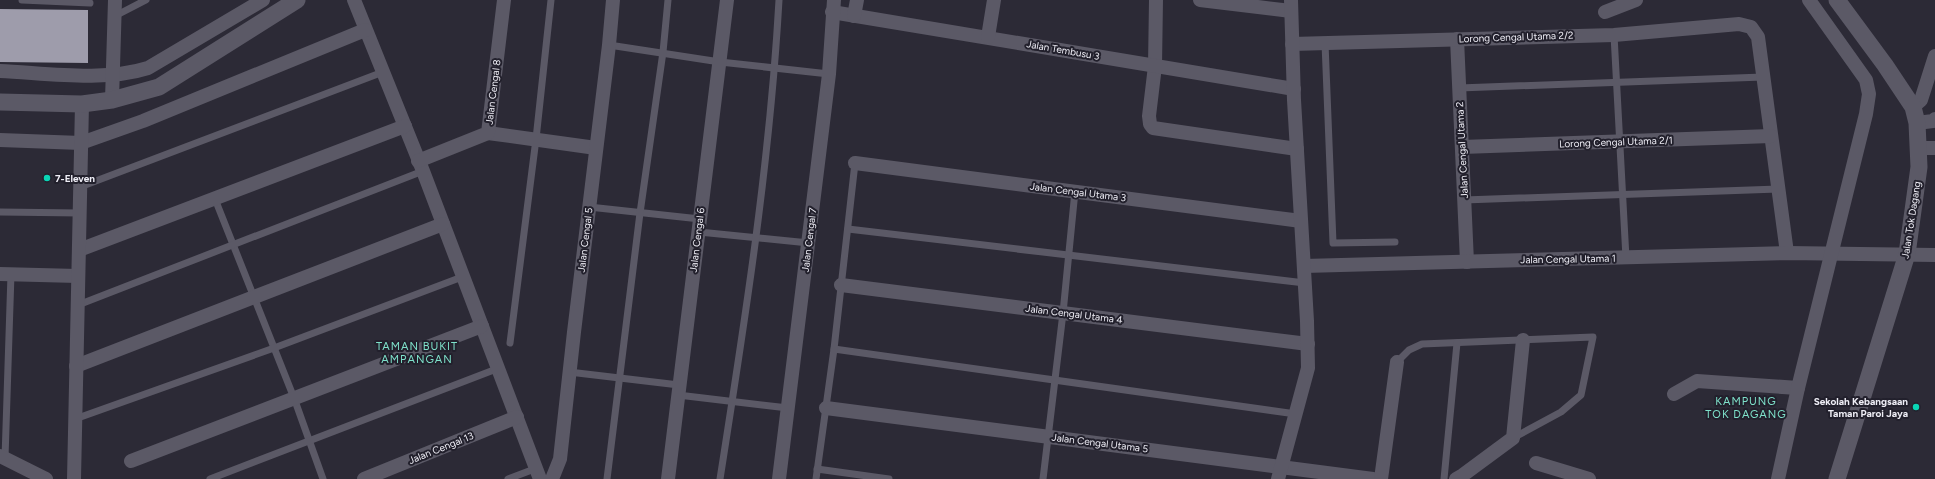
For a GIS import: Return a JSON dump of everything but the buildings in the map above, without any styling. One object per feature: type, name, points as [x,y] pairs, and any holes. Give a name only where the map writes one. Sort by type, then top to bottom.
[{"type":"street","points":[[112,100],[115,0]]},
{"type":"street","points":[[0,71],[113,76],[148,68],[263,0]]},
{"type":"street","points":[[0,102],[82,104],[112,100],[159,87],[297,0]]},
{"type":"street","points":[[354,0],[421,166],[538,474]]},
{"type":"street","name":"Jalan Cengal 8","points":[[421,166],[488,133],[504,0]]},
{"type":"street","name":"Jalan Cengal 5","points":[[552,479],[560,459],[613,0]]},
{"type":"street","name":"Jalan Cengal 6","points":[[668,479],[727,0]]},
{"type":"street","points":[[854,16],[857,0]]},
{"type":"street","points":[[988,37],[994,0]]},
{"type":"street","points":[[1156,0],[1155,66],[1149,116],[1150,124],[1153,128],[1297,149]]},
{"type":"street","points":[[1200,0],[1291,6],[1308,368],[1297,414],[1280,473]]},
{"type":"street","points":[[1605,12],[1636,0]]},
{"type":"street","points":[[1778,479],[1798,388],[1866,114],[1869,94],[1866,80],[1809,0]]},
{"type":"street","name":"Jalan Tok Dagang","points":[[1837,0],[1885,65],[1915,115],[1927,148],[1919,167],[1907,254],[1837,479]]},
{"type":"street","name":"Jalan Tembusu 3","points":[[833,6],[854,16],[988,37],[1294,89]]},
{"type":"street","name":"Jalan Cengal 7","points":[[779,479],[829,74],[833,6]]},
{"type":"street","name":"Lorong Cengal Utama 2/2","points":[[1292,44],[1614,35],[1740,24],[1751,27],[1758,37],[1763,77]]},
{"type":"street","points":[[0,140],[81,143],[143,121],[365,30]]},
{"type":"street","name":"Jalan Cengal Utama 2","points":[[1457,39],[1467,262]]},
{"type":"street","points":[[1935,56],[1915,115],[1933,120],[1935,119]]},
{"type":"street","points":[[1763,77],[1787,253]]},
{"type":"street","points":[[74,479],[82,104]]},
{"type":"street","points":[[79,250],[405,126]]},
{"type":"street","points":[[488,133],[596,148]]},
{"type":"street","name":"Lorong Cengal Utama 2/1","points":[[1462,147],[1771,136]]},
{"type":"street","name":"Jalan Cengal Utama 3","points":[[855,163],[1301,220]]},
{"type":"street","points":[[76,366],[443,224]]},
{"type":"street","name":"Jalan Cengal Utama 1","points":[[1304,266],[1787,253],[1935,255]]},
{"type":"street","points":[[5,274],[78,276]]},
{"type":"street","name":"Jalan Cengal Utama 4","points":[[840,285],[1308,344]]},
{"type":"street","points":[[131,461],[482,326]]},
{"type":"street","points":[[1460,478],[1513,438],[1523,340]]},
{"type":"street","points":[[1381,479],[1397,362]]},
{"type":"street","points":[[1674,394],[1697,381],[1798,388]]},
{"type":"street","name":"Jalan Cengal Utama 5","points":[[826,408],[1049,437],[1280,473],[1373,479]]},
{"type":"street","name":"Jalan Cengal 13","points":[[364,479],[517,417]]},
{"type":"street","points":[[2,457],[46,479]]},
{"type":"street","points":[[1536,463],[1589,479]]},
{"type":"lane","points":[[22,0],[90,2]]},
{"type":"lane","points":[[115,16],[146,0]]},
{"type":"lane","points":[[510,343],[536,139],[551,0]]},
{"type":"lane","points":[[607,479],[640,213],[663,52],[668,0]]},
{"type":"lane","points":[[720,479],[757,239],[775,68],[778,0]]},
{"type":"lane","points":[[1614,35],[1626,258]]},
{"type":"lane","points":[[1325,43],[1333,243],[1395,242]]},
{"type":"lane","points":[[609,45],[663,52],[720,62],[829,74]]},
{"type":"lane","points":[[80,187],[383,72]]},
{"type":"lane","points":[[1459,88],[1763,77]]},
{"type":"lane","points":[[816,479],[834,349],[840,285],[855,163]]},
{"type":"lane","points":[[78,305],[232,245],[421,166]]},
{"type":"lane","points":[[1464,200],[1623,196],[1778,189]]},
{"type":"lane","points":[[1043,479],[1063,313],[1075,191]]},
{"type":"lane","points":[[215,199],[253,298],[294,398],[323,479]]},
{"type":"lane","points":[[589,207],[640,213],[757,239],[809,243]]},
{"type":"lane","points":[[0,212],[80,213]]},
{"type":"lane","points":[[848,229],[1305,283]]},
{"type":"lane","points":[[2,457],[5,274]]},
{"type":"lane","points":[[75,419],[274,348],[462,277]]},
{"type":"lane","points":[[1397,362],[1409,350],[1422,344],[1593,337],[1581,395],[1561,412],[1513,438]]},
{"type":"lane","points":[[1444,479],[1457,343]]},
{"type":"lane","points":[[834,349],[1297,414]]},
{"type":"lane","points":[[210,479],[499,368]]},
{"type":"lane","points":[[569,372],[620,379],[732,402],[788,408]]},
{"type":"lane","points":[[817,469],[890,479]]},
{"type":"lane","points":[[508,479],[538,474]]},
{"type":"place","name":"7-Eleven","points":[[47,178]]},
{"type":"place","name":"Sekolah Kebangsaan Taman Paroi Jaya","points":[[1916,407]]},
{"type":"district","name":"TAMAN BUKIT AMPANGAN","points":[[417,352]]},
{"type":"district","name":"KAMPUNG TOK DAGANG","points":[[1746,407]]}]
